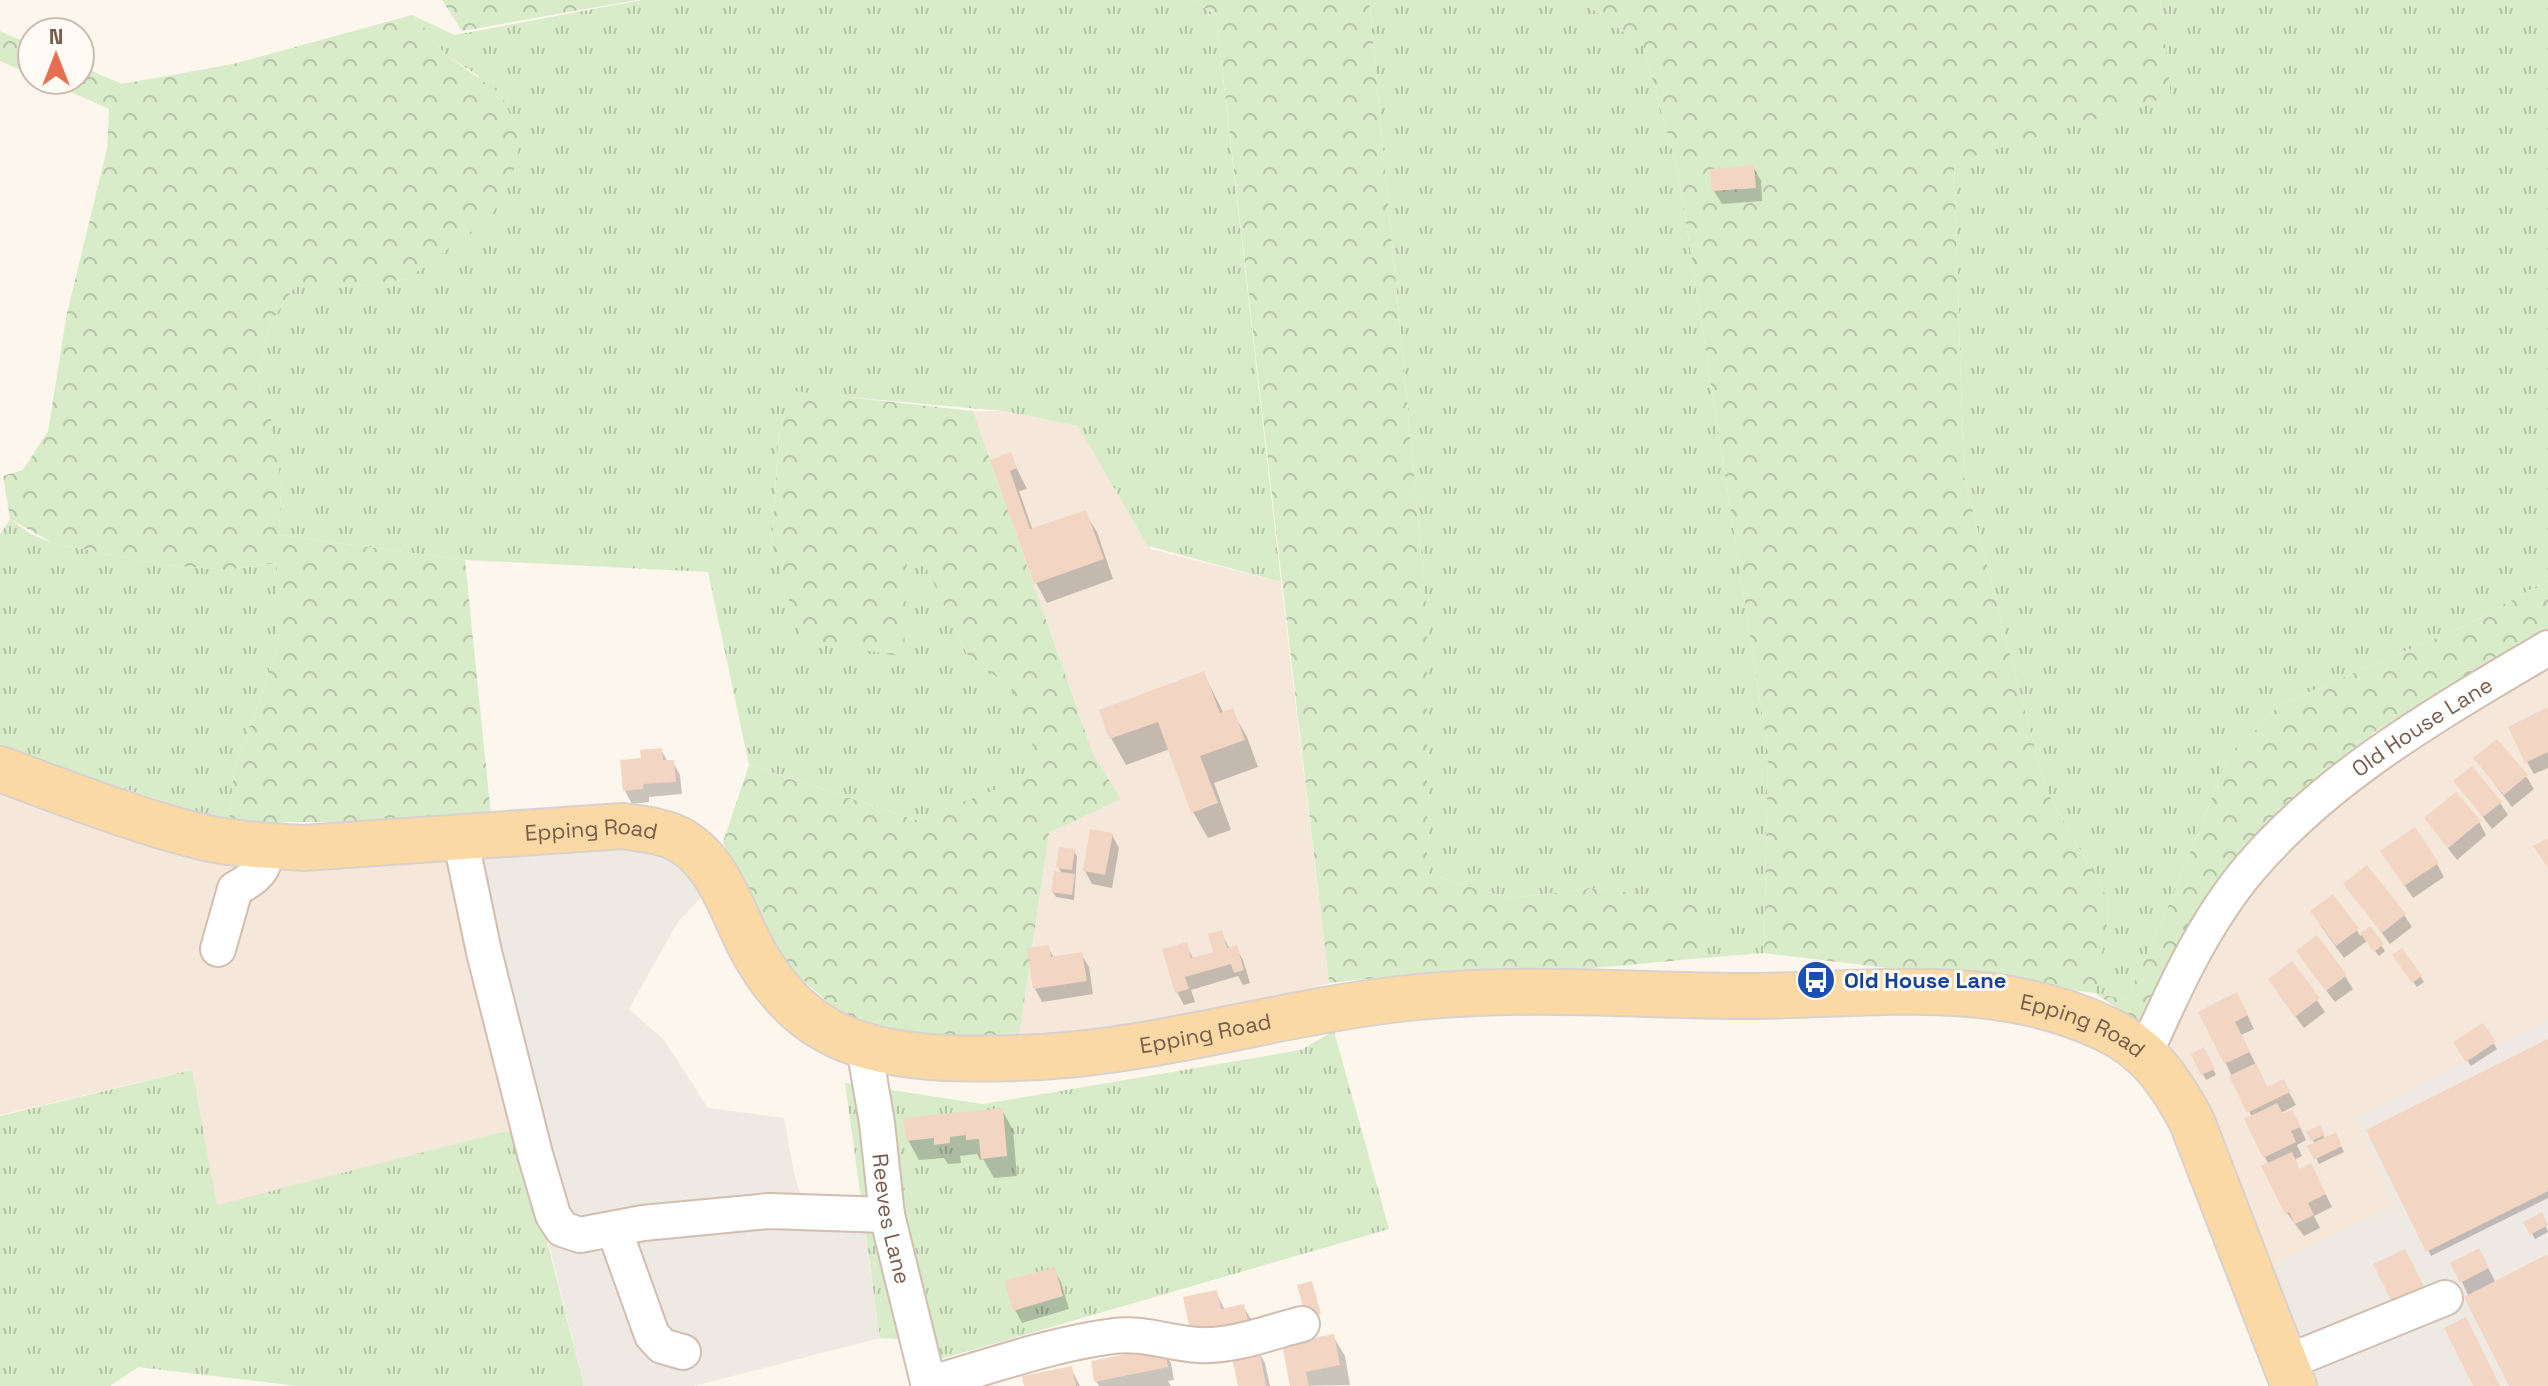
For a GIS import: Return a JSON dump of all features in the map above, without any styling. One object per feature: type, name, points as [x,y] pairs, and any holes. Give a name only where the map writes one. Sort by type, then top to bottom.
[{"type":"main road","name":"Epping Road","points":[[0,769],[118,812],[208,838],[266,846],[304,848],[623,826],[652,830],[680,840],[702,858],[716,877],[753,951],[774,984],[799,1011],[827,1031],[864,1047],[907,1055],[1041,1057],[1136,1046],[1304,1012],[1410,998],[1550,990],[1741,996],[1933,992],[2003,996],[2108,1029],[2145,1054],[2171,1083],[2192,1122],[2289,1375]]},
{"type":"street","name":"Old House Lane","points":[[2145,1054],[2188,964],[2216,915],[2249,869],[2295,821],[2361,766],[2416,728],[2548,648]]},
{"type":"street","points":[[460,837],[484,952],[535,1154],[553,1215],[562,1229],[580,1235],[643,1223],[769,1211],[887,1215]]},
{"type":"street","points":[[218,949],[235,889],[253,878],[266,863],[266,846]]},
{"type":"street","name":"Reeves Lane","points":[[864,1047],[877,1123],[887,1215],[929,1385]]},
{"type":"street","points":[[614,1229],[652,1335],[662,1346],[683,1352]]},
{"type":"street","points":[[2289,1375],[2445,1298]]},
{"type":"street","points":[[929,1385],[1080,1342],[1117,1335],[1203,1346],[1302,1324]]},
{"type":"shaded area","points":[[973,411],[1003,411],[1078,426],[1151,549],[1281,582],[1329,983],[1222,1014],[1018,1043],[1049,833],[1121,799],[1093,754]]},
{"type":"shaded area","points":[[2548,662],[2548,1021],[2358,1117],[2396,1206],[2269,1268],[2171,1055],[2169,1043],[2173,1021],[2190,983],[2256,880],[2331,801]]},
{"type":"shaded area","points":[[0,781],[205,849],[451,849],[518,1128],[217,1206],[191,1070],[0,1115]]},
{"type":"shaded area","points":[[665,841],[706,892],[677,923],[629,1009],[664,1040],[708,1108],[784,1118],[795,1178],[804,1204],[861,1204],[880,1338],[694,1386],[584,1386],[451,849]]},
{"type":"shaded area","points":[[2548,1021],[2548,1386],[2317,1386],[2269,1268],[2395,1206],[2357,1117]]},
{"type":"green space","points":[[442,0],[637,0],[462,31]]},
{"type":"green space","points":[[642,0],[1195,0],[1216,16],[1281,582],[1148,546],[1078,426],[1003,411],[794,392],[779,429],[772,544],[907,526],[967,654],[1013,689],[1043,772],[915,820],[749,765],[708,572],[465,560],[279,535],[281,485],[258,373],[271,322],[294,287],[353,287],[407,279],[442,252],[479,76],[446,55],[412,15],[455,35]]},
{"type":"green space","points":[[1195,0],[1369,0],[1427,612],[1427,873],[1507,898],[1598,888],[1703,903],[1703,958],[1584,969],[1442,971],[1329,983],[1216,16]]},
{"type":"green space","points":[[1369,0],[1580,0],[1643,46],[1678,171],[1768,752],[1764,953],[1703,958],[1703,904],[1598,888],[1507,898],[1427,873],[1427,612]]},
{"type":"green space","points":[[1580,0],[2160,0],[2171,96],[1954,162],[1964,477],[2045,788],[2110,903],[2096,993],[2126,1000],[2171,900],[2226,762],[2279,705],[2469,624],[2548,580],[2548,633],[2487,664],[2373,733],[2339,768],[2141,1025],[2095,993],[1764,953],[1768,752],[1678,171],[1643,46]]},
{"type":"green space","points":[[2160,0],[2548,0],[2548,580],[2469,624],[2279,705],[2226,762],[2171,900],[2126,1000],[2095,993],[2110,903],[2045,788],[1964,477],[1954,161],[2170,96]]},
{"type":"green space","points":[[412,15],[446,55],[501,94],[521,139],[511,182],[490,218],[407,279],[353,287],[294,287],[271,322],[258,373],[270,410],[281,485],[279,535],[465,560],[491,816],[229,822],[234,773],[278,646],[276,563],[226,570],[163,565],[53,543],[10,519],[3,476],[23,470],[48,431],[67,313],[107,149],[109,109],[80,96],[96,96],[96,73],[122,84],[233,64]]},
{"type":"green space","points":[[0,31],[16,38],[16,68],[0,61]]},
{"type":"green space","points":[[794,391],[973,411],[1093,754],[1121,799],[1049,833],[1018,1043],[876,1030],[830,1004],[786,965],[751,905],[723,842],[749,765],[915,820],[1042,772],[1013,690],[967,654],[908,529],[904,657],[801,639],[772,544],[779,429]]},
{"type":"green space","points":[[10,519],[30,534],[53,543],[163,565],[226,570],[277,563],[278,646],[234,773],[229,822],[0,749],[0,535]]},
{"type":"green space","points":[[1334,1031],[1389,1229],[934,1361],[930,1341],[880,1338],[845,1083],[983,1104],[1301,1050]]},
{"type":"green space","points":[[192,1070],[217,1205],[518,1128],[584,1386],[297,1386],[138,1367],[110,1386],[0,1386],[0,1116]]},
{"type":"building","points":[[1754,165],[1756,188],[1712,191],[1710,169]]},
{"type":"building","points":[[1011,452],[1017,468],[1010,471],[1030,529],[1086,510],[1104,559],[1034,584],[990,460]]},
{"type":"building","points":[[1204,671],[1220,713],[1233,708],[1245,740],[1200,756],[1218,803],[1191,813],[1158,722],[1109,739],[1099,710]]},
{"type":"building","points":[[2548,707],[2548,752],[2525,763],[2508,727]]},
{"type":"building","points":[[2497,739],[2528,775],[2504,795],[2473,758]]},
{"type":"building","points":[[662,748],[663,760],[674,760],[676,782],[643,784],[643,789],[623,791],[620,760],[641,758],[640,750]]},
{"type":"building","points":[[2472,766],[2502,802],[2483,817],[2453,781]]},
{"type":"building","points":[[2456,792],[2481,821],[2448,848],[2424,818]]},
{"type":"building","points":[[2415,827],[2439,863],[2404,886],[2380,851]]},
{"type":"building","points":[[1090,829],[1113,833],[1105,875],[1083,871]]},
{"type":"building","points":[[2548,838],[2548,868],[2533,846]]},
{"type":"building","points":[[1059,847],[1075,849],[1072,870],[1056,868]]},
{"type":"building","points":[[2367,865],[2406,914],[2382,933],[2343,884]]},
{"type":"building","points":[[1054,871],[1075,874],[1072,895],[1051,892]]},
{"type":"building","points":[[2333,894],[2359,929],[2336,946],[2310,911]]},
{"type":"building","points":[[2370,926],[2384,944],[2374,952],[2360,933]]},
{"type":"building","points":[[1222,930],[1227,948],[1237,945],[1244,970],[1234,973],[1231,964],[1185,977],[1189,989],[1175,993],[1162,949],[1187,942],[1191,958],[1213,952],[1208,934]]},
{"type":"building","points":[[2317,935],[2347,975],[2326,991],[2296,951]]},
{"type":"building","points":[[1049,945],[1051,957],[1082,952],[1087,981],[1033,989],[1027,948]]},
{"type":"building","points":[[2402,948],[2422,976],[2412,983],[2392,955]]},
{"type":"building","points":[[2292,961],[2320,998],[2295,1017],[2268,979]]},
{"type":"building","points":[[2237,992],[2248,1015],[2235,1022],[2250,1052],[2224,1064],[2198,1012]]},
{"type":"building","points":[[2483,1023],[2496,1042],[2466,1062],[2453,1042]]},
{"type":"building","points":[[2548,1039],[2548,1191],[2426,1252],[2366,1130]]},
{"type":"building","points":[[2204,1047],[2215,1069],[2201,1075],[2191,1054]]},
{"type":"building","points":[[2256,1063],[2267,1087],[2284,1079],[2290,1092],[2247,1113],[2229,1076]]},
{"type":"building","points":[[2277,1103],[2283,1114],[2292,1110],[2301,1127],[2291,1131],[2296,1142],[2263,1158],[2244,1119]]},
{"type":"building","points":[[1003,1108],[1007,1156],[981,1159],[979,1139],[966,1140],[966,1135],[950,1137],[950,1143],[934,1145],[934,1138],[906,1141],[903,1118]]},
{"type":"building","points":[[2320,1125],[2325,1135],[2311,1141],[2306,1132]]},
{"type":"building","points":[[2336,1132],[2342,1146],[2314,1160],[2307,1146]]},
{"type":"building","points":[[2292,1152],[2300,1169],[2311,1163],[2326,1194],[2308,1203],[2314,1215],[2295,1224],[2289,1212],[2285,1214],[2261,1166]]},
{"type":"building","points":[[2542,1212],[2548,1225],[2530,1235],[2523,1222]]},
{"type":"building","points":[[2479,1248],[2489,1268],[2460,1283],[2450,1263]]},
{"type":"building","points":[[2405,1249],[2429,1296],[2397,1312],[2373,1264]]},
{"type":"building","points":[[2548,1254],[2548,1386],[2509,1386],[2464,1297]]},
{"type":"building","points":[[1055,1267],[1063,1296],[1013,1311],[1004,1281]]},
{"type":"building","points":[[1312,1281],[1321,1314],[1306,1318],[1297,1285]]},
{"type":"building","points":[[1217,1290],[1221,1309],[1244,1304],[1248,1322],[1191,1335],[1183,1297]]},
{"type":"building","points":[[2466,1317],[2500,1386],[2473,1386],[2444,1328]]},
{"type":"building","points":[[1334,1334],[1340,1365],[1306,1372],[1309,1386],[1290,1386],[1282,1344]]},
{"type":"building","points":[[1164,1347],[1168,1367],[1094,1382],[1091,1361]]},
{"type":"building","points":[[1259,1348],[1266,1386],[1238,1386],[1231,1353]]},
{"type":"building","points":[[1072,1366],[1076,1386],[1024,1386],[1022,1376]]},
{"type":"place","name":"Old House Lane","points":[[1816,980]]}]
